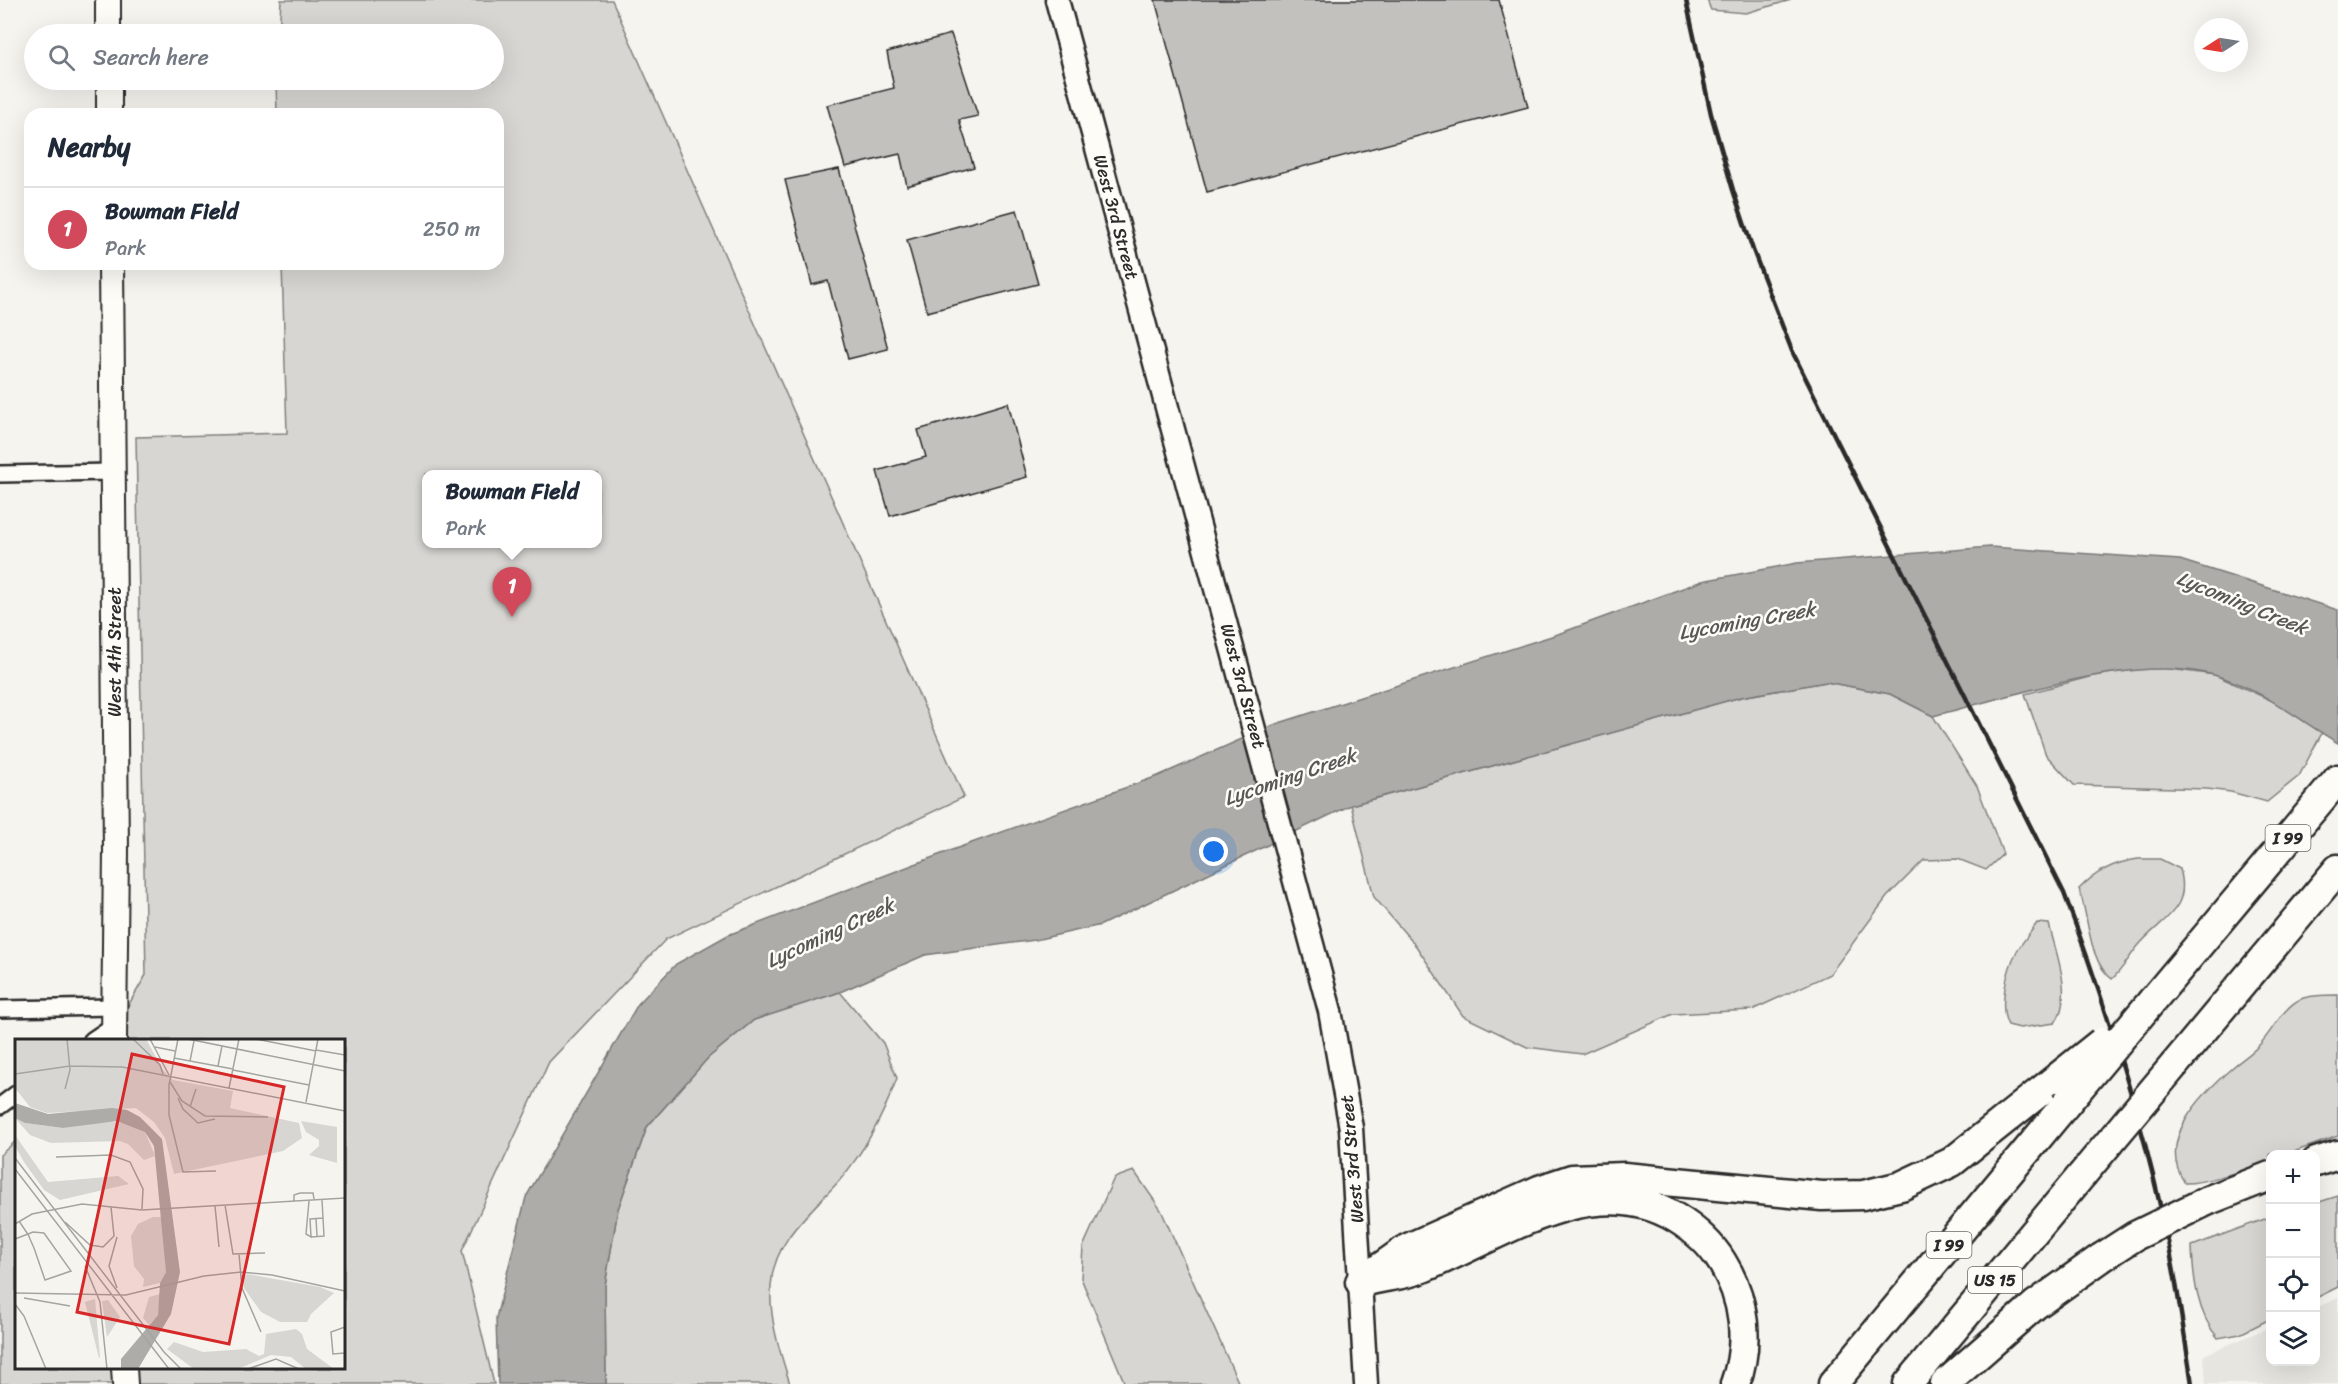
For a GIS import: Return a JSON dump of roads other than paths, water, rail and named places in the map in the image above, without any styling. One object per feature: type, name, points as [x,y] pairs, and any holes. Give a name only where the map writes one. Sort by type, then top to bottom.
[{"type":"highway","name":"I 99","points":[[1833,1384],[2338,778]]},
{"type":"highway","name":"US 15","points":[[1908,1384],[2338,869]]},
{"type":"highway","points":[[1360,1282],[1408,1248],[1539,1190],[1572,1179],[1624,1177],[1822,1196],[1863,1195],[1901,1186],[1952,1162],[2152,1001]]},
{"type":"highway","points":[[2320,1161],[2338,1155]]},
{"type":"highway","points":[[1945,1384],[2035,1305],[2135,1236],[2209,1200],[2266,1178]]},
{"type":"highway","points":[[1360,1282],[1418,1270],[1549,1212],[1577,1203],[1605,1200],[1639,1204],[1670,1214],[1684,1223],[1710,1246],[1729,1272],[1740,1302],[1744,1329],[1742,1360],[1735,1384]]},
{"type":"main road","points":[[108,0],[108,24]]},
{"type":"main road","name":"West 3rd Street","points":[[1057,0],[1308,926],[1346,1087],[1354,1167],[1366,1384]]},
{"type":"main road","points":[[109,90],[109,108]]},
{"type":"main road","name":"West 4th Street","points":[[111,270],[114,1024]]},
{"type":"main road","points":[[124,1369],[125,1384]]},
{"type":"street","points":[[0,474],[113,472]]},
{"type":"street","points":[[0,1009],[114,1024]]},
{"type":"street","points":[[95,1039],[114,1024]]},
{"type":"street","points":[[0,1106],[15,1095]]},
{"type":"water","name":"Lycoming Creek","points":[[1990,547],[2180,560],[2338,610],[2338,743],[2247,688],[2214,675],[2182,670],[2148,669],[2111,673],[2036,688],[1933,716],[1890,694],[1826,682],[1741,697],[1351,805],[1101,925],[1035,940],[925,955],[840,992],[754,1020],[708,1058],[647,1127],[618,1209],[605,1285],[606,1384],[498,1384],[496,1318],[526,1197],[638,1004],[676,964],[728,935],[952,850],[1158,776],[1276,724],[1558,634],[1702,581],[1797,563]]},
{"type":"railway","points":[[1686,0],[1711,114],[1733,190],[1753,250],[1792,351],[2064,893],[2097,984],[2140,1124],[2173,1267],[2192,1384]]},
{"type":"place","name":"Bowman Field","points":[[512,617]]}]
